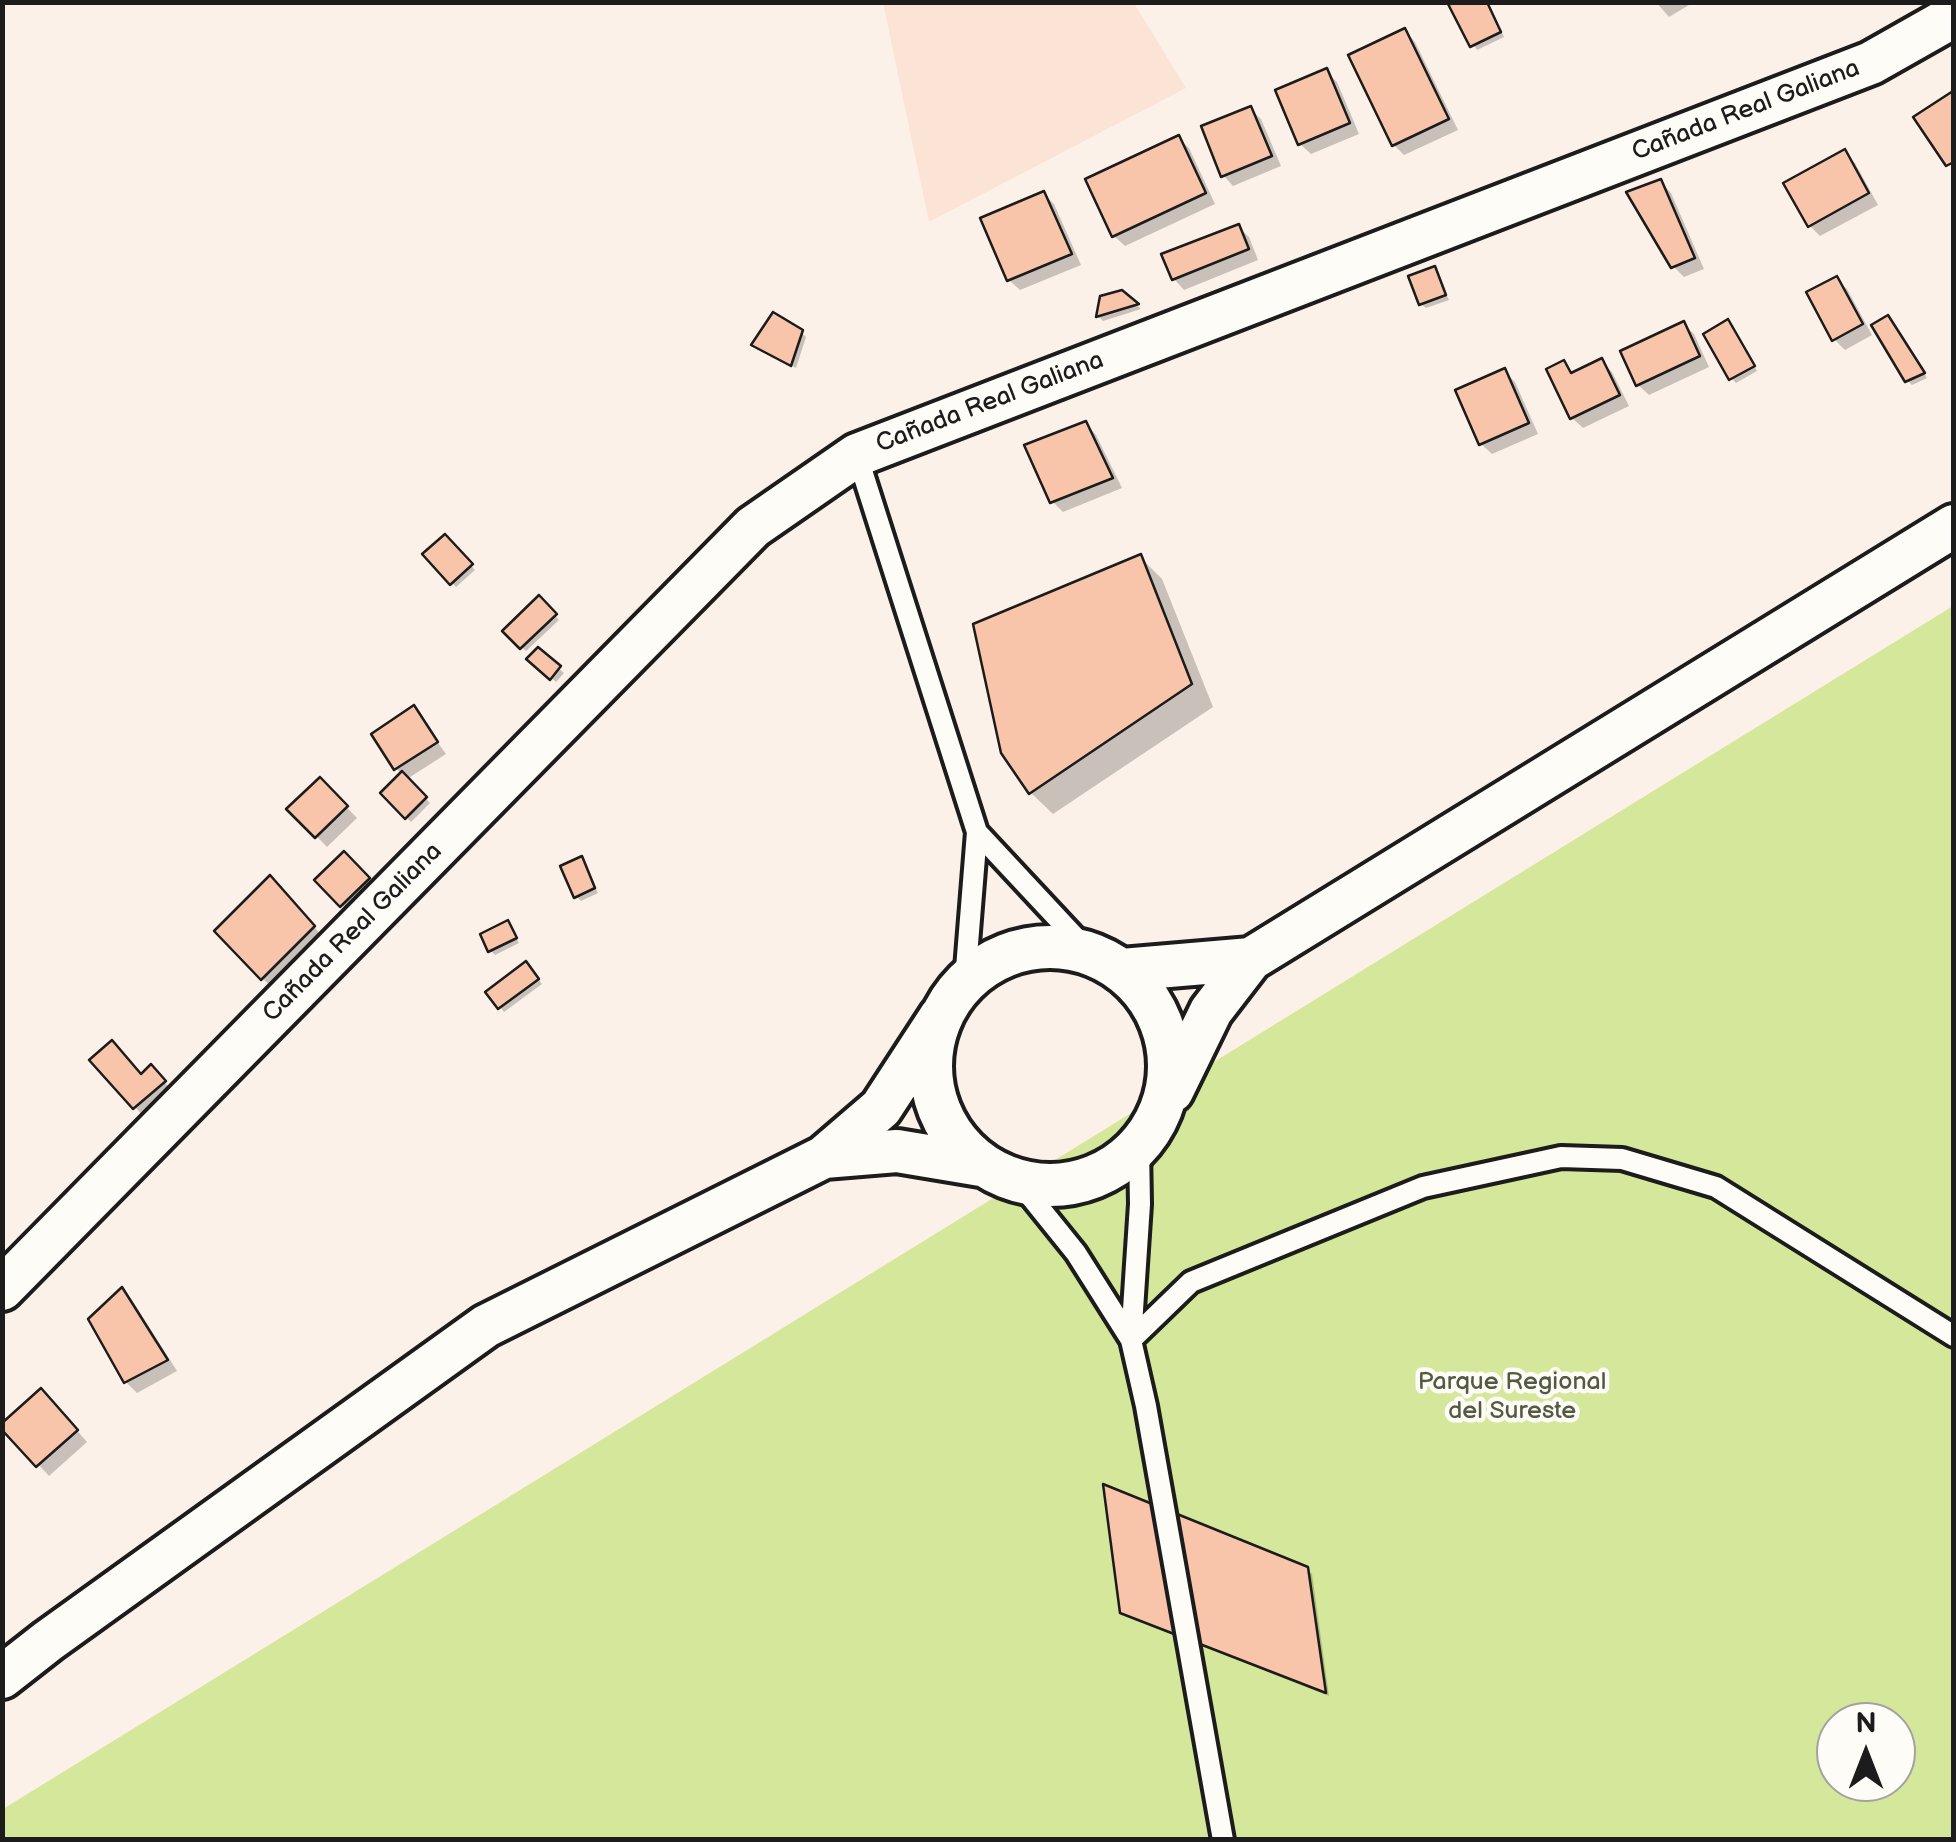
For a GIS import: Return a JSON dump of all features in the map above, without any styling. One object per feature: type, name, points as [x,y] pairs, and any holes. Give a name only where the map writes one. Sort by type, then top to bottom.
[{"type":"street","name":"Cañada Real Galiana","points":[[2,1289],[753,527],[857,455],[1871,63],[1954,16]]},
{"type":"street","points":[[824,1156],[898,1151],[1050,1186],[1083,1181],[1114,1168],[1150,1130],[1211,1011],[1251,959],[1954,526]]},
{"type":"street","points":[[2,1677],[486,1326],[824,1156],[881,1108],[965,982],[992,961],[1023,949],[1056,946],[1106,961],[1251,959]]},
{"type":"street","points":[[1106,961],[1150,999],[1166,1035],[1170,1076],[1150,1130]]},
{"type":"street","points":[[941,1016],[930,1056],[934,1097],[952,1135],[1000,1173]]},
{"type":"street","points":[[2,1669],[48,1641]]},
{"type":"lane","points":[[857,455],[978,832],[965,982]]},
{"type":"lane","points":[[978,832],[1106,961]]},
{"type":"lane","points":[[1150,1130],[1140,1204],[1131,1340],[1223,1840]]},
{"type":"lane","points":[[1131,1340],[1191,1282],[1423,1188],[1561,1157],[1622,1158],[1716,1188],[1954,1336]]},
{"type":"lane","points":[[1000,1173],[1076,1253],[1131,1340]]},
{"type":"lane","points":[[2,1660],[48,1641]]},
{"type":"shaded area","points":[[883,3],[1134,3],[1186,88],[929,222]]},
{"type":"green space","name":"Parque Regional del Sureste","points":[[1953,606],[1953,1839],[3,1840],[3,1809]]},
{"type":"building","points":[[1487,2],[1501,32],[1470,47],[1448,4]]},
{"type":"building","points":[[1405,28],[1449,119],[1392,146],[1348,55]]},
{"type":"building","points":[[1327,68],[1350,123],[1298,145],[1275,90]]},
{"type":"building","points":[[1953,91],[1954,162],[1946,166],[1913,117]]},
{"type":"building","points":[[1251,106],[1272,156],[1221,177],[1201,126]]},
{"type":"building","points":[[1179,135],[1206,193],[1112,237],[1085,179]]},
{"type":"building","points":[[1845,149],[1869,193],[1808,227],[1783,183]]},
{"type":"building","points":[[1661,179],[1695,258],[1671,268],[1626,192]]},
{"type":"building","points":[[1044,191],[1072,254],[1007,281],[980,218]]},
{"type":"building","points":[[1239,224],[1249,249],[1172,280],[1161,254]]},
{"type":"building","points":[[1435,266],[1446,295],[1419,305],[1408,276]]},
{"type":"building","points":[[1837,276],[1863,324],[1832,341],[1806,292]]},
{"type":"building","points":[[1122,290],[1139,304],[1096,317],[1100,296]]},
{"type":"building","points":[[773,312],[803,330],[791,366],[751,345]]},
{"type":"building","points":[[1888,315],[1925,373],[1905,382],[1871,325]]},
{"type":"building","points":[[1728,319],[1755,366],[1729,380],[1703,334]]},
{"type":"building","points":[[1684,321],[1700,356],[1636,386],[1620,351]]},
{"type":"building","points":[[1602,358],[1620,395],[1570,419],[1546,369],[1564,360],[1571,373]]},
{"type":"building","points":[[1505,368],[1529,423],[1479,445],[1455,390]]},
{"type":"building","points":[[1086,421],[1113,478],[1050,503],[1024,445]]},
{"type":"building","points":[[445,534],[473,564],[450,585],[422,554]]},
{"type":"building","points":[[1141,554],[1192,684],[1029,794],[1001,753],[973,624]]},
{"type":"building","points":[[539,595],[557,614],[520,649],[502,631]]},
{"type":"building","points":[[538,647],[561,666],[550,680],[526,659]]},
{"type":"building","points":[[414,705],[438,742],[394,770],[371,734]]},
{"type":"building","points":[[402,771],[427,797],[405,819],[380,793]]},
{"type":"building","points":[[320,777],[348,806],[315,838],[286,809]]},
{"type":"building","points":[[344,851],[370,878],[340,907],[314,880]]},
{"type":"building","points":[[582,856],[595,888],[574,898],[560,866]]},
{"type":"building","points":[[270,875],[315,926],[261,980],[214,931]]},
{"type":"building","points":[[508,920],[517,938],[488,952],[480,934]]},
{"type":"building","points":[[526,961],[539,979],[498,1009],[485,992]]},
{"type":"building","points":[[112,1040],[141,1074],[151,1064],[166,1081],[133,1109],[89,1060]]},
{"type":"building","points":[[122,1287],[168,1360],[124,1383],[88,1319]]},
{"type":"building","points":[[41,1388],[78,1430],[36,1467],[2,1430],[2,1423]]},
{"type":"building","points":[[1103,1484],[1308,1567],[1326,1693],[1120,1613]]}]
